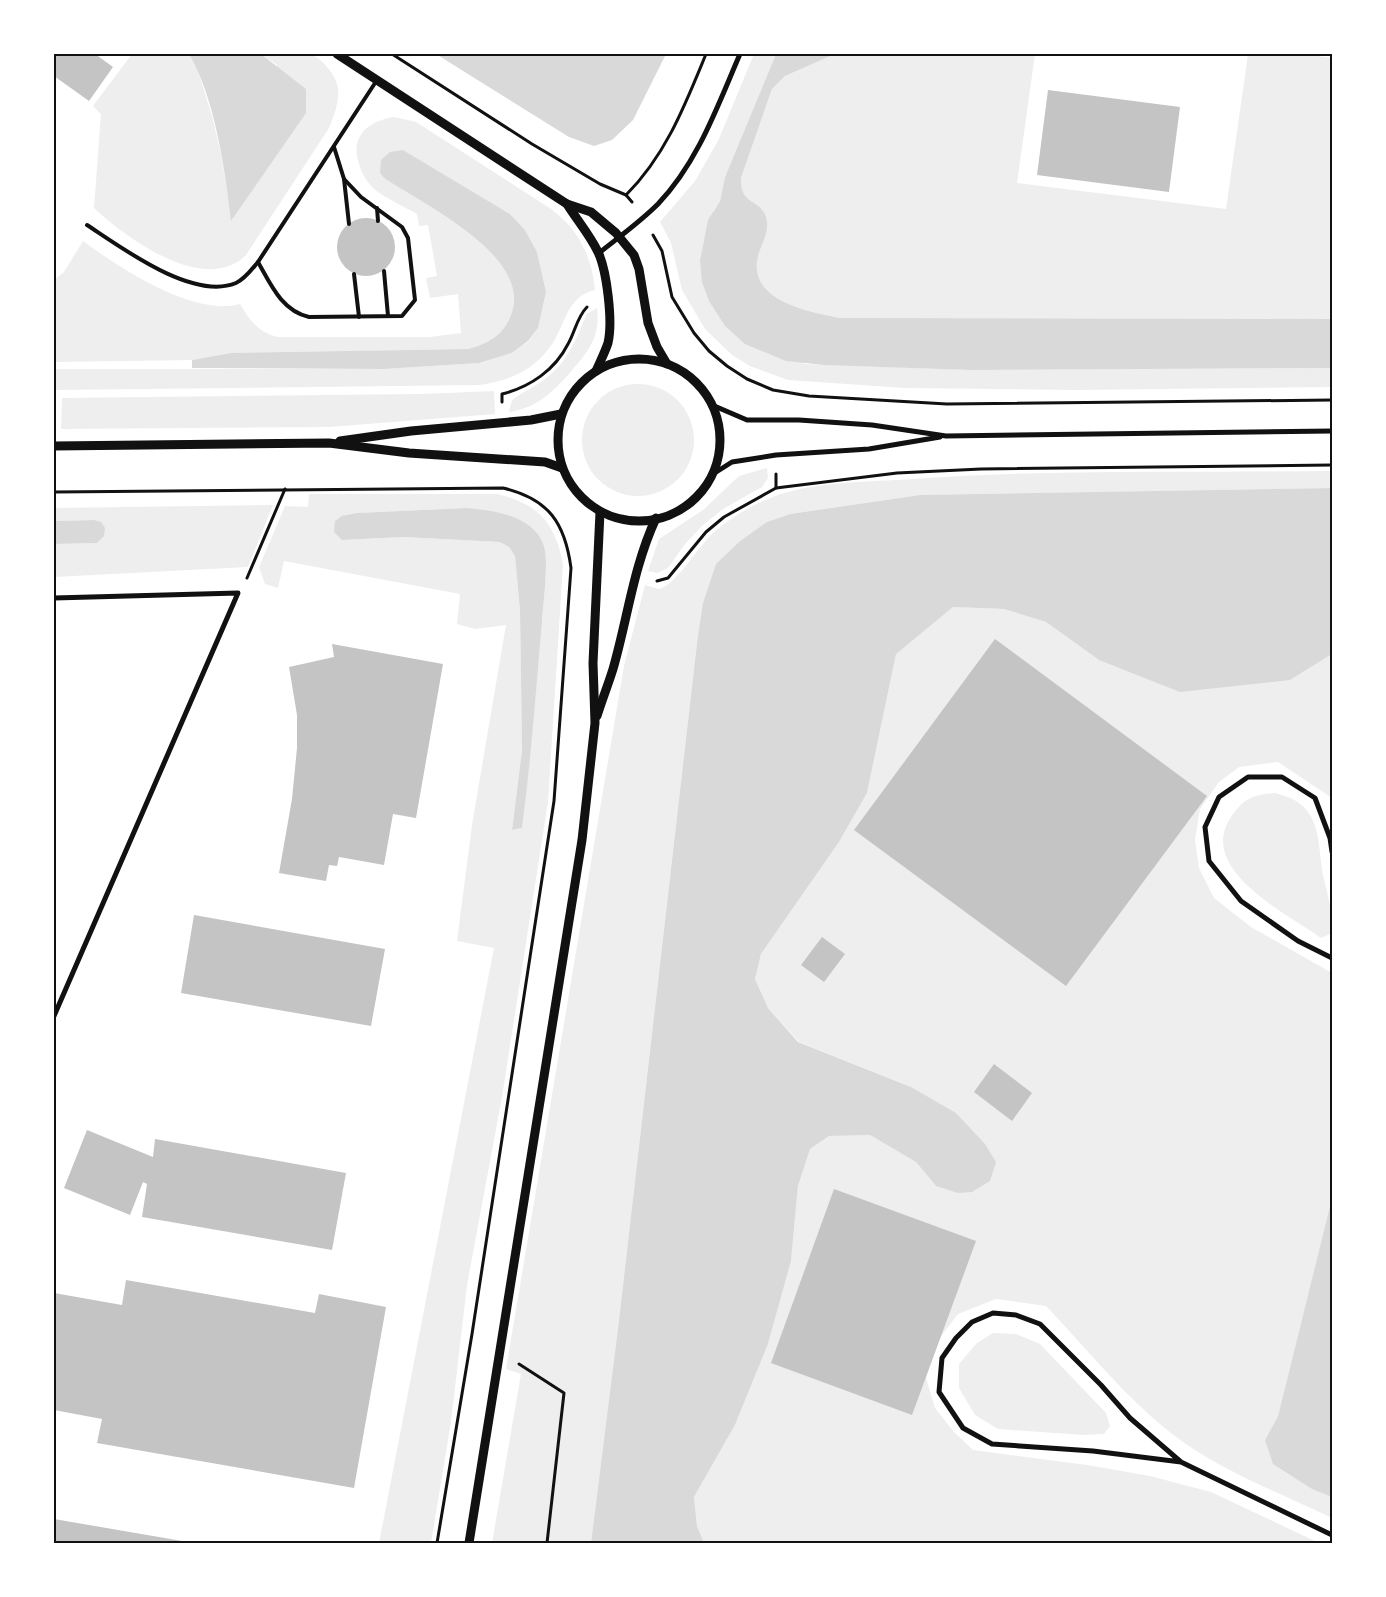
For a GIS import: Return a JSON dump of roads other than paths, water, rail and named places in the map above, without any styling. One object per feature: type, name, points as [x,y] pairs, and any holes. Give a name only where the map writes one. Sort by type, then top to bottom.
[{"type":"street","points":[[336,54],[567,204],[592,212],[619,237],[636,262],[643,299],[654,339],[667,364]]},
{"type":"street","points":[[599,253],[657,205],[687,168],[706,136],[740,54]]},
{"type":"street","points":[[567,204],[599,253],[604,270],[608,302],[608,342],[596,371]]},
{"type":"street","points":[[635,358],[667,364],[691,379],[712,405],[720,439],[719,459],[713,474],[701,492],[682,508],[656,518],[626,520],[600,512],[574,489],[562,468],[557,443],[561,414],[572,393],[596,371],[616,361],[635,358]]},
{"type":"street","points":[[712,405],[747,420],[800,420],[872,425],[946,436]]},
{"type":"street","points":[[54,446],[329,443],[411,431],[531,420],[561,414]]},
{"type":"street","points":[[713,474],[732,462],[776,456],[869,449],[946,436],[1332,432]]},
{"type":"street","points":[[329,443],[409,453],[545,462],[562,468]]},
{"type":"street","points":[[469,1543],[498,1352],[582,840],[595,723],[593,663],[599,572],[600,512]]},
{"type":"street","points":[[595,723],[613,669],[634,577],[644,544],[656,518]]},
{"type":"street","points":[[54,598],[238,593],[54,1016]]},
{"type":"street","points":[[1332,852],[1330,838],[1315,798],[1282,777],[1248,777],[1219,798],[1205,827],[1209,861],[1241,901],[1298,941],[1332,958]]},
{"type":"street","points":[[1181,1462],[1093,1451],[992,1444],[963,1428],[939,1392],[942,1358],[956,1338],[972,1322],[993,1313],[1016,1315],[1040,1324],[1101,1385],[1130,1418],[1181,1462],[1332,1535]]},
{"type":"lane","points":[[87,225],[136,257],[182,279],[204,286],[229,285],[238,282],[258,262],[377,80]]},
{"type":"lane","points":[[334,147],[344,179],[349,224]]},
{"type":"lane","points":[[258,262],[278,297],[297,314],[310,317],[402,316],[410,308],[414,300],[408,238],[402,227],[361,197],[344,179]]},
{"type":"lane","points":[[377,208],[378,221]]},
{"type":"lane","points":[[384,271],[388,316]]},
{"type":"lane","points":[[354,274],[359,316]]}]
